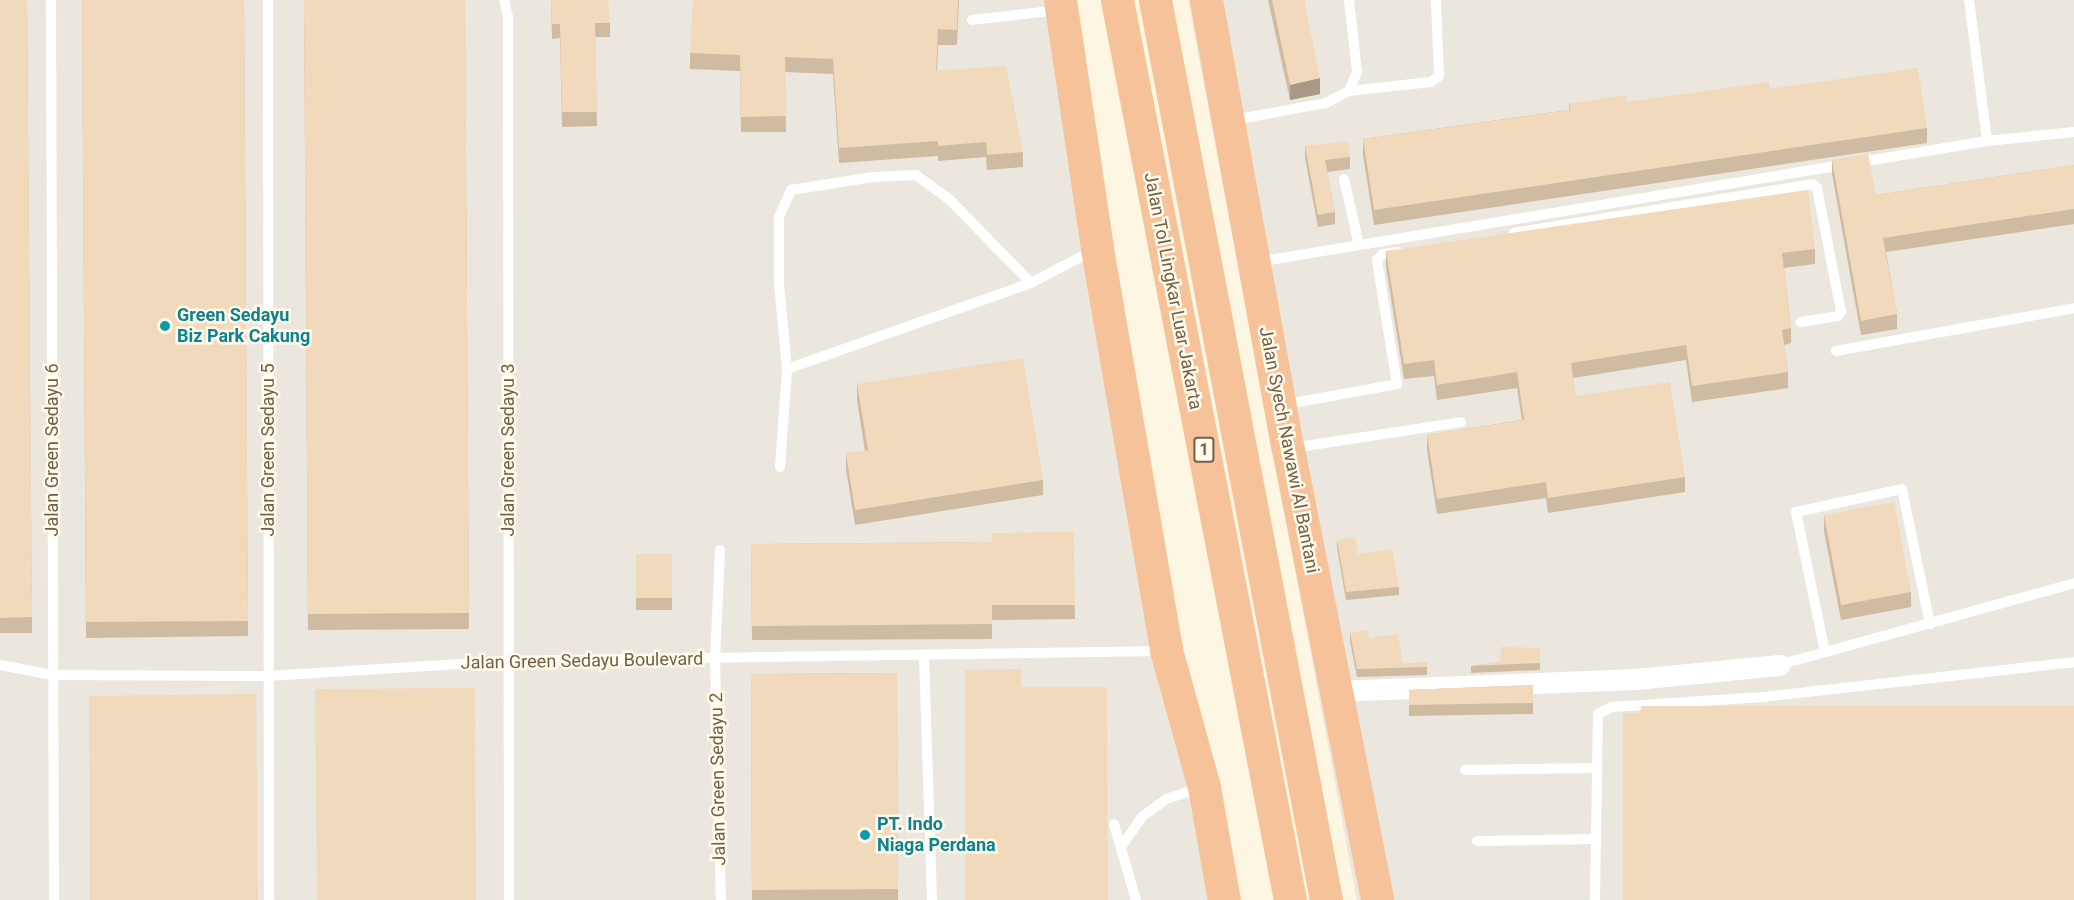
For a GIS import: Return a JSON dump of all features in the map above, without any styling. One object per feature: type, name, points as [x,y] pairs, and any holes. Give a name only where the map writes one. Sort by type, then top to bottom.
[{"type":"highway","name":"Jalan Tol Lingkar Luar Jakarta","points":[[1117,0],[1290,900]]},
{"type":"highway","name":"Jalan Tol Lingkar Luar Jakarta","points":[[1155,0],[1326,900]]},
{"type":"highway","name":"Jalan Syech Nawawi Al Bantani","points":[[1206,0],[1288,449],[1377,900]]},
{"type":"highway","points":[[1061,5],[1097,249],[1166,651],[1203,787],[1224,900]]},
{"type":"street","points":[[1336,691],[1636,679],[1779,665]]},
{"type":"lane","name":"Jalan Green Sedayu 6","points":[[51,0],[54,900]]},
{"type":"lane","name":"Jalan Green Sedayu 5","points":[[268,0],[269,900]]},
{"type":"lane","name":"Jalan Green Sedayu 3","points":[[504,0],[508,17],[509,900]]},
{"type":"lane","points":[[1349,0],[1357,72],[1349,91]]},
{"type":"lane","points":[[1229,121],[1326,103],[1349,91],[1431,82],[1439,75],[1436,0]]},
{"type":"lane","points":[[1969,0],[1988,141]]},
{"type":"lane","points":[[972,20],[1061,5]]},
{"type":"lane","points":[[1254,262],[1988,141],[2074,132]]},
{"type":"lane","points":[[780,467],[788,369],[780,285],[779,217],[791,190],[873,177],[916,175],[949,199],[1031,284]]},
{"type":"lane","points":[[1344,179],[1359,244]]},
{"type":"lane","points":[[1499,235],[1813,184],[1817,188],[1841,312],[1838,316],[1800,322]]},
{"type":"lane","points":[[1280,406],[1397,384],[1377,260],[1383,254],[1441,245]]},
{"type":"lane","points":[[788,369],[1031,284],[1097,249]]},
{"type":"lane","points":[[1836,351],[2074,308]]},
{"type":"lane","points":[[1288,449],[1461,422]]},
{"type":"lane","points":[[1825,652],[1796,512],[1902,489],[1930,624]]},
{"type":"lane","name":"Jalan Green Sedayu 2","points":[[720,550],[715,659],[721,900]]},
{"type":"lane","points":[[1779,665],[2074,583]]},
{"type":"lane","name":"Jalan Green Sedayu Boulevard","points":[[0,665],[52,675],[268,676],[508,661],[924,657],[1166,651]]},
{"type":"lane","points":[[924,657],[932,900]]},
{"type":"lane","points":[[1595,900],[1598,714],[1612,707],[1763,697],[2074,662]]},
{"type":"lane","points":[[1466,770],[1597,768]]},
{"type":"lane","points":[[1121,847],[1143,816],[1166,799],[1203,787]]},
{"type":"lane","points":[[1114,824],[1136,900]]},
{"type":"lane","points":[[1477,841],[1596,839]]},
{"type":"shaded area","points":[[0,0],[1057,0],[1220,900],[0,900]]},
{"type":"shaded area","points":[[1188,0],[2074,0],[2074,900],[1357,900]]},
{"type":"building","points":[[0,0],[27,0],[32,617],[0,618]]},
{"type":"building","name":"Green Sedayu Biz Park Cakung","points":[[82,0],[244,0],[248,621],[86,622]]},
{"type":"building","name":"Green Sedayu Biz Park Cakung","points":[[304,0],[465,0],[469,613],[308,614]]},
{"type":"building","points":[[551,0],[608,0],[610,23],[595,23],[597,112],[562,112],[560,24],[552,24]]},
{"type":"building","points":[[693,0],[958,0],[957,30],[938,29],[936,71],[1006,66],[1023,152],[987,155],[986,142],[938,146],[938,141],[839,148],[833,59],[785,57],[786,116],[741,117],[740,55],[690,53]]},
{"type":"building","points":[[1272,0],[1304,0],[1320,78],[1290,85]]},
{"type":"building","points":[[1918,68],[1927,128],[1374,210],[1363,139],[1570,110],[1569,104],[1626,95],[1627,102],[1769,82],[1770,89]]},
{"type":"building","points":[[1348,141],[1350,157],[1325,160],[1335,212],[1318,215],[1305,146]]},
{"type":"building","points":[[1868,154],[1876,195],[2074,165],[2074,209],[1883,238],[1897,314],[1861,321],[1832,160]]},
{"type":"building","points":[[1808,190],[1815,249],[1782,253],[1791,328],[1782,330],[1788,372],[1692,386],[1686,345],[1571,363],[1576,396],[1670,382],[1685,477],[1548,498],[1546,482],[1437,499],[1427,435],[1524,420],[1517,372],[1437,385],[1434,360],[1404,364],[1386,251]]},
{"type":"building","points":[[1023,358],[1043,480],[855,510],[846,454],[868,450],[857,384]]},
{"type":"building","points":[[1894,502],[1911,592],[1841,605],[1824,515]]},
{"type":"building","points":[[1073,532],[1075,605],[992,605],[992,624],[752,626],[751,544],[992,542],[992,533]]},
{"type":"building","points":[[1355,537],[1358,554],[1392,549],[1399,587],[1346,592],[1337,540]]},
{"type":"building","points":[[636,554],[672,554],[672,598],[636,598]]},
{"type":"building","points":[[1368,630],[1369,638],[1398,634],[1403,664],[1427,662],[1427,667],[1357,669],[1350,633]]},
{"type":"building","points":[[1501,647],[1540,648],[1540,663],[1471,666],[1500,662]]},
{"type":"building","points":[[1021,669],[1021,687],[1107,687],[1108,900],[965,900],[965,670]]},
{"type":"building","points":[[897,673],[898,889],[752,890],[751,674]]},
{"type":"building","points":[[1533,685],[1533,703],[1409,705],[1409,690]]},
{"type":"building","points":[[475,688],[476,900],[317,900],[315,689]]},
{"type":"building","points":[[256,694],[258,900],[90,900],[89,696]]},
{"type":"building","points":[[1641,706],[2074,706],[2074,900],[1623,900],[1623,713],[1640,713]]},
{"type":"place","name":"Green Sedayu Biz Park Cakung","points":[[165,326]]},
{"type":"place","name":"PT. Indo Niaga Perdana","points":[[865,835]]}]
